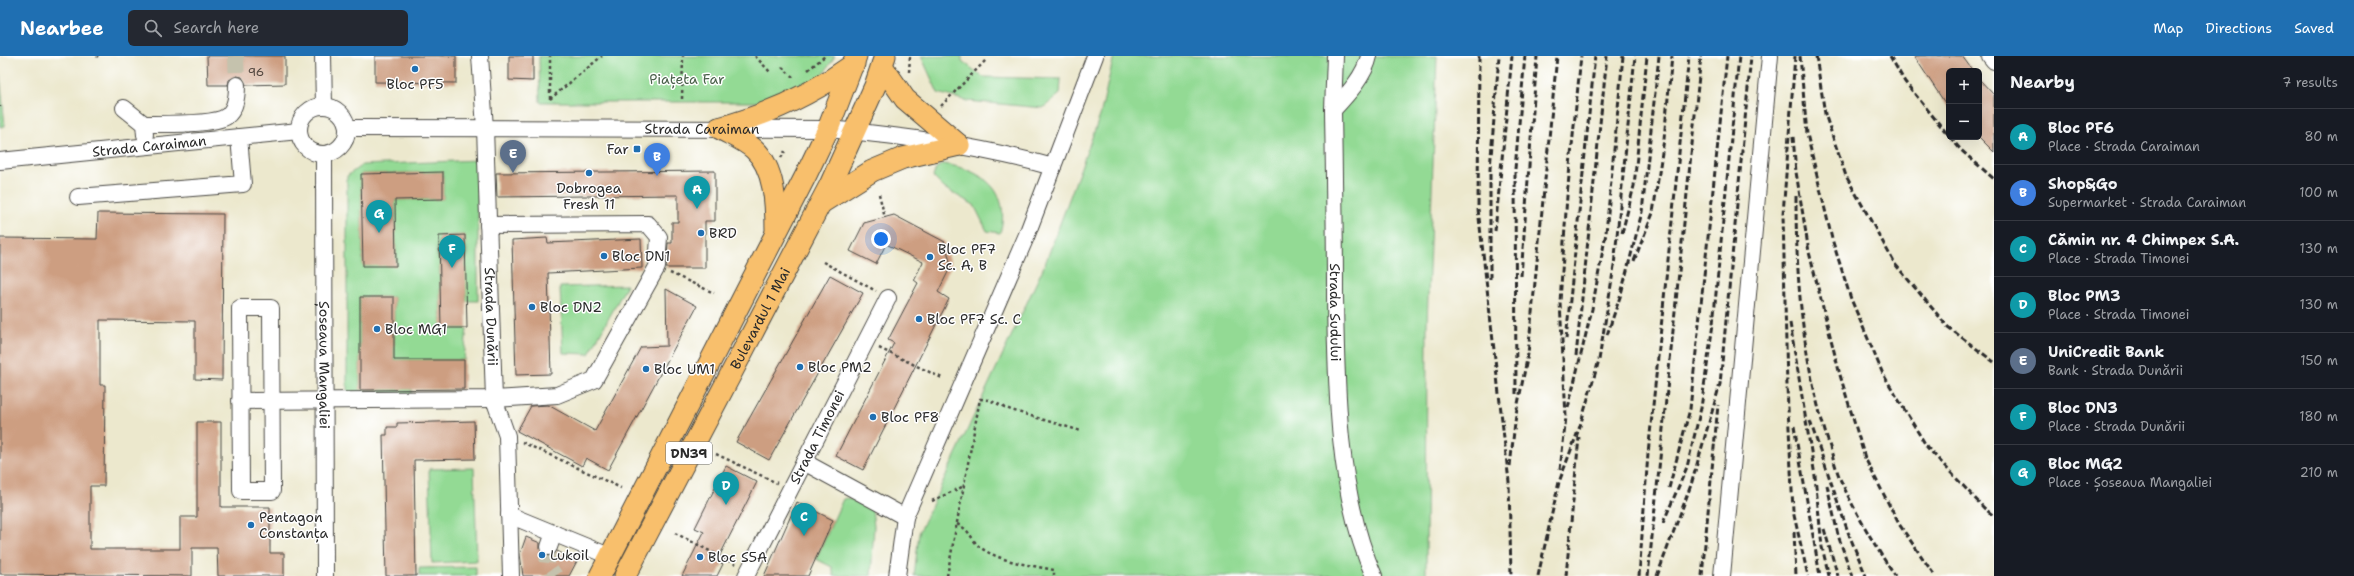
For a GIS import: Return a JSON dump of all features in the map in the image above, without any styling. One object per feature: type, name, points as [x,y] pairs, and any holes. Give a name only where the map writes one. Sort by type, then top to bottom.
[{"type":"main road","points":[[720,128],[742,122],[810,92],[834,79],[855,60]]},
{"type":"main road","name":"Bulevardul 1 Mai","points":[[600,576],[828,129],[855,60]]},
{"type":"main road","points":[[884,61],[905,99],[959,145]]},
{"type":"main road","name":"Bulevardul 1 Mai","points":[[625,576],[819,205],[855,132],[884,61]]},
{"type":"main road","points":[[720,128],[754,150],[764,163],[773,188],[776,233]]},
{"type":"main road","points":[[819,205],[872,171],[903,158],[959,145]]},
{"type":"street","points":[[322,56],[324,106]]},
{"type":"street","name":"Strada Dunării","points":[[480,56],[485,128],[494,399],[507,436],[511,576]]},
{"type":"street","points":[[897,576],[904,518],[1026,237],[1095,56]]},
{"type":"street","name":"Strada Sudului","points":[[1335,56],[1333,110],[1336,362],[1341,430],[1351,503],[1368,564],[1374,576]]},
{"type":"street","points":[[1333,110],[1349,93],[1368,63],[1369,56]]},
{"type":"street","points":[[1722,576],[1770,56]]},
{"type":"street","points":[[1990,56],[1994,61]]},
{"type":"street","points":[[124,108],[144,124],[191,123],[226,118],[232,111],[237,85]]},
{"type":"street","points":[[324,106],[335,109],[341,114],[347,128],[343,144],[337,150],[324,154],[314,152],[307,148],[302,142],[299,131],[301,120],[305,114],[311,109],[324,106]]},
{"type":"street","points":[[144,124],[146,146]]},
{"type":"street","name":"Strada Caraiman","points":[[347,128],[828,129],[959,145],[1053,167]]},
{"type":"street","name":"Strada Caraiman","points":[[0,161],[299,131]]},
{"type":"street","points":[[78,197],[243,184],[239,137]]},
{"type":"street","name":"Șoseaua Mangaliei","points":[[324,154],[325,576]]},
{"type":"street","points":[[240,401],[494,399],[557,394],[594,380],[657,267],[659,237],[648,224],[488,225]]},
{"type":"street","name":"Strada Timonei","points":[[747,573],[888,298]]},
{"type":"street","points":[[240,308],[271,308],[272,491],[241,491],[240,401],[240,308]]},
{"type":"street","points":[[804,462],[904,518]]},
{"type":"street","points":[[509,515],[551,540],[609,556]]},
{"type":"path","points":[[550,56],[550,99],[602,56]]},
{"type":"path","points":[[682,99],[683,56]]},
{"type":"path","points":[[755,56],[771,73]]},
{"type":"path","points":[[804,72],[825,56]]},
{"type":"path","points":[[941,106],[987,58]]},
{"type":"path","points":[[794,78],[799,75]]},
{"type":"path","points":[[878,194],[885,218]]},
{"type":"path","points":[[823,262],[888,298]]},
{"type":"path","points":[[657,267],[714,293]]},
{"type":"path","points":[[866,342],[942,378]]},
{"type":"path","points":[[947,576],[980,399],[989,400],[1011,410],[1082,431]]},
{"type":"path","points":[[507,436],[621,488]]},
{"type":"path","points":[[716,454],[791,489]]},
{"type":"path","points":[[932,501],[964,486]]},
{"type":"path","points":[[957,524],[966,529],[979,547],[1000,557],[1054,570],[1054,576]]},
{"type":"path","points":[[675,533],[747,573]]},
{"type":"green space","name":"Piațeta Far","points":[[539,56],[835,56],[821,78],[790,96],[762,102],[540,102]]},
{"type":"green space","points":[[921,56],[962,56],[962,61],[983,77],[1061,79],[1060,94],[1043,108],[967,101],[938,93]]},
{"type":"green space","points":[[1114,56],[1437,56],[1427,324],[1426,576],[914,576],[919,533],[1045,264],[1100,116]]},
{"type":"green space","points":[[0,75],[5,126],[0,127]]},
{"type":"green space","points":[[478,160],[478,301],[466,301],[465,235],[439,236],[441,328],[467,328],[464,360],[394,360],[394,297],[360,297],[360,389],[412,389],[411,396],[347,395],[347,176],[362,165]],"holes":[[[443,172],[443,199],[395,200],[396,265],[363,266],[361,174]]]},
{"type":"green space","points":[[943,164],[970,171],[991,185],[998,194],[1002,205],[1003,218],[1000,233],[987,231],[974,205],[944,188],[933,177],[936,168]]},
{"type":"green space","points":[[627,285],[589,354],[563,353],[560,287]]},
{"type":"green space","points":[[474,468],[477,561],[432,563],[429,469]]},
{"type":"green space","points":[[848,498],[872,509],[874,526],[871,576],[834,576],[832,567],[816,559],[843,499]]},
{"type":"green space","points":[[476,567],[476,576],[419,576],[419,568]]},
{"type":"building","points":[[207,56],[285,56],[285,84],[246,85],[242,77],[237,76],[229,80],[228,85],[208,85]]},
{"type":"building","name":"Bloc PF5","points":[[375,56],[456,56],[456,83],[375,82]]},
{"type":"building","points":[[509,56],[533,56],[533,81],[509,80]]},
{"type":"building","points":[[1914,56],[1962,56],[1971,68],[1946,68],[1946,104]]},
{"type":"building","points":[[1982,82],[1994,95],[1994,152],[1982,140]]},
{"type":"building","points":[[715,171],[715,221],[705,221],[705,268],[666,268],[668,243],[672,243],[672,222],[678,222],[678,195],[497,197],[496,173]]},
{"type":"building","points":[[443,172],[443,199],[395,200],[396,266],[363,266],[361,174]]},
{"type":"building","points":[[98,213],[223,214],[222,380],[195,379],[195,321],[100,320],[100,385],[105,385],[104,486],[90,486],[90,549],[180,549],[180,517],[197,517],[197,422],[221,422],[221,507],[270,507],[270,553],[284,553],[284,576],[218,576],[217,548],[192,548],[192,576],[0,574],[0,238],[97,239]]},
{"type":"building","points":[[894,215],[945,242],[951,266],[938,292],[949,299],[863,470],[836,456],[894,343],[888,340],[918,283],[914,280],[923,262],[886,244],[876,264],[850,251],[864,223]]},
{"type":"building","points":[[465,235],[467,328],[441,328],[439,236]]},
{"type":"building","name":"Bloc DN2","points":[[547,238],[548,243],[641,239],[642,268],[548,273],[551,374],[516,375],[512,240]]},
{"type":"building","name":"Bloc PM2","points":[[830,275],[863,293],[769,460],[736,442]]},
{"type":"building","name":"Bloc UM1","points":[[666,289],[697,306],[608,470],[586,458],[582,466],[517,431],[531,406],[548,405],[595,431],[641,347],[667,346]]},
{"type":"building","name":"Bloc MG1","points":[[360,297],[394,297],[394,360],[464,360],[464,389],[360,390]]},
{"type":"building","points":[[474,421],[475,459],[414,460],[416,576],[386,576],[383,435],[387,435],[387,427],[397,427],[397,423]]},
{"type":"building","points":[[726,466],[757,482],[717,561],[723,564],[717,576],[682,576],[704,532],[695,528]]},
{"type":"building","points":[[797,502],[833,520],[808,576],[764,576]]},
{"type":"building","name":"Lukoil","points":[[526,537],[540,543],[540,549],[545,556],[551,556],[557,551],[577,561],[569,576],[523,576],[520,554]]},
{"type":"tunnel","points":[[236,56],[237,85]]},
{"type":"tunnel","points":[[549,547],[547,564],[555,576]]},
{"type":"railway","points":[[1479,56],[1478,209],[1509,482],[1511,576]]},
{"type":"railway","points":[[1490,279],[1490,169],[1499,56]]},
{"type":"railway","points":[[1495,231],[1512,56]]},
{"type":"railway","points":[[1516,394],[1515,169],[1525,56]]},
{"type":"railway","points":[[1521,276],[1537,56]]},
{"type":"railway","points":[[1510,466],[1516,414],[1528,354],[1557,56]]},
{"type":"railway","points":[[1560,470],[1566,417],[1560,302],[1567,196],[1581,56]]},
{"type":"railway","points":[[1566,339],[1595,56]]},
{"type":"railway","points":[[1576,356],[1607,56]]},
{"type":"railway","points":[[1568,408],[1592,309],[1606,233],[1623,56]]},
{"type":"railway","points":[[1538,576],[1559,482],[1580,426],[1599,360],[1614,266],[1635,56]]},
{"type":"railway","points":[[1622,233],[1634,186],[1647,56]]},
{"type":"railway","points":[[1607,335],[1621,294],[1642,212],[1659,56]]},
{"type":"railway","points":[[1634,261],[1653,213],[1664,139],[1672,56]]},
{"type":"railway","points":[[1639,576],[1648,454],[1689,56]]},
{"type":"railway","points":[[1648,576],[1701,56]]},
{"type":"railway","points":[[1669,488],[1690,409],[1727,56]]},
{"type":"railway","points":[[1663,523],[1687,467],[1701,408],[1713,324],[1739,56]]},
{"type":"railway","points":[[1657,576],[1691,485],[1720,384],[1751,56]]},
{"type":"railway","points":[[1795,56],[1783,214],[1787,387],[1793,511],[1808,576]]},
{"type":"railway","points":[[1800,56],[1807,134],[1832,239],[1851,299],[1883,374],[1927,447],[1984,508],[1994,516]]},
{"type":"railway","points":[[1816,56],[1825,114],[1846,176],[1895,264],[1948,327],[1994,362]]},
{"type":"railway","points":[[1890,56],[1905,82],[1946,132]]},
{"type":"railway","points":[[1793,137],[1796,172],[1809,252],[1840,375],[1865,458],[1899,524],[1935,576]]},
{"type":"railway","points":[[1953,140],[1961,150],[1994,179]]},
{"type":"railway","points":[[1796,196],[1797,258],[1802,318],[1806,348],[1818,408],[1841,481],[1866,530],[1895,576]]},
{"type":"railway","points":[[1790,323],[1815,476],[1822,547],[1829,576]]},
{"type":"railway","points":[[1702,576],[1718,405]]},
{"type":"railway","points":[[1810,421],[1848,532],[1866,576]]},
{"type":"railway","points":[[1794,426],[1820,576]]},
{"type":"railway","points":[[1566,576],[1579,437]]},
{"type":"railway","points":[[1827,485],[1838,535],[1852,576]]},
{"type":"railway","points":[[1824,529],[1838,576]]},
{"type":"railway","points":[[1794,532],[1796,576]]},
{"type":"place","name":"Bloc PF5","points":[[415,69]]},
{"type":"place","name":"Far","points":[[637,149]]},
{"type":"place","name":"UniCredit Bank","points":[[513,173]]},
{"type":"place","name":"Dobrogea Fresh 11","points":[[589,173]]},
{"type":"place","name":"Shop&Go","points":[[657,176]]},
{"type":"place","name":"Bloc PF6","points":[[697,209]]},
{"type":"place","name":"Bloc MG2","points":[[379,233]]},
{"type":"place","name":"BRD","points":[[701,233]]},
{"type":"place","name":"Bloc DN1","points":[[604,256]]},
{"type":"place","name":"Bloc PF7 Sc. A, B","points":[[930,257]]},
{"type":"place","name":"Bloc DN3","points":[[452,268]]},
{"type":"place","name":"Bloc DN2","points":[[532,307]]},
{"type":"place","name":"Bloc PF7 Sc. C","points":[[919,319]]},
{"type":"place","name":"Bloc MG1","points":[[377,329]]},
{"type":"place","name":"Bloc PM2","points":[[800,367]]},
{"type":"place","name":"Bloc UM1","points":[[646,369]]},
{"type":"place","name":"Bloc PF8","points":[[873,417]]},
{"type":"place","name":"Bloc PM3","points":[[726,505]]},
{"type":"place","name":"Pentagon Constanța","points":[[251,525]]},
{"type":"place","name":"Cămin nr. 4 Chimpex S.A.","points":[[804,536]]},
{"type":"place","name":"Lukoil","points":[[542,555]]},
{"type":"place","name":"Bloc S5A","points":[[700,557]]}]
